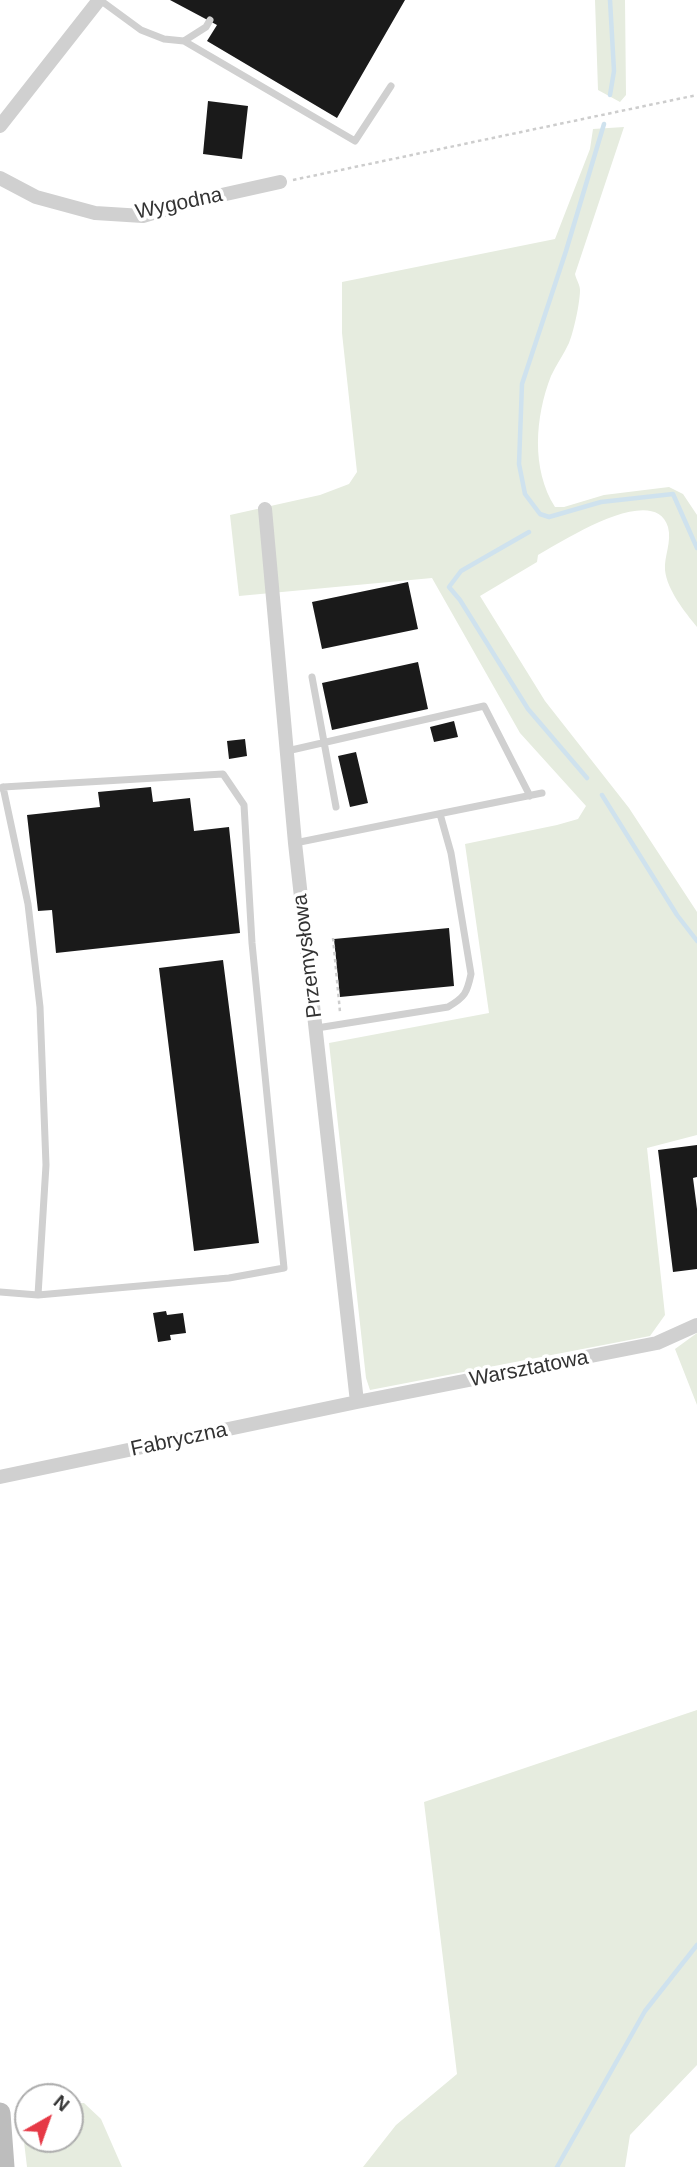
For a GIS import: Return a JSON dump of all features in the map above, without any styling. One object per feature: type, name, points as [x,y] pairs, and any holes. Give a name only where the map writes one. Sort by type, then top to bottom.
[{"type":"main road","points":[[0,2113],[4,2167]]},
{"type":"street","points":[[0,127],[99,0]]},
{"type":"street","name":"Wygodna","points":[[0,178],[36,197],[71,207],[94,213],[143,216],[190,202],[281,182]]},
{"type":"street","name":"Przemysłowa","points":[[265,509],[295,844],[357,1402]]},
{"type":"street","name":"Warsztatowa","points":[[357,1402],[657,1343],[697,1325]]},
{"type":"street","name":"Fabryczna","points":[[0,1477],[357,1402]]},
{"type":"lane","points":[[99,0],[141,30],[164,39],[184,41],[355,141],[391,86]]},
{"type":"lane","points":[[184,41],[206,27],[210,20]]},
{"type":"lane","points":[[312,677],[336,807]]},
{"type":"lane","points":[[287,751],[484,706],[530,796]]},
{"type":"lane","points":[[0,1292],[38,1295],[229,1278],[284,1268],[252,943],[244,805],[223,774],[1,788],[28,904],[40,1007],[46,1165],[38,1295]]},
{"type":"lane","points":[[295,844],[542,793]]},
{"type":"lane","points":[[317,1028],[448,1007],[468,991],[471,974],[451,853],[440,814]]},
{"type":"path","points":[[281,182],[697,95]]},
{"type":"path","points":[[333,938],[342,1022]]},
{"type":"shaded area","points":[[595,0],[625,0],[626,95],[620,102],[598,90]]},
{"type":"shaded area","points":[[624,127],[575,274],[580,290],[579,302],[569,343],[551,376],[546,392],[539,425],[539,460],[547,492],[555,507],[564,507],[604,495],[669,487],[683,494],[697,515],[697,627],[677,600],[666,578],[668,527],[659,515],[645,510],[627,512],[585,529],[538,555],[537,562],[480,596],[545,701],[629,808],[697,912],[697,1135],[647,1148],[665,1315],[650,1336],[370,1390],[366,1378],[329,1043],[489,1013],[465,844],[578,819],[586,806],[520,733],[432,578],[239,596],[230,515],[320,495],[349,484],[357,472],[342,333],[342,282],[555,239],[590,149],[593,129]]},
{"type":"shaded area","points":[[697,1333],[697,1405],[675,1349]]},
{"type":"shaded area","points":[[697,1710],[697,2065],[630,2135],[625,2167],[363,2167],[396,2125],[457,2074],[424,1802]]},
{"type":"shaded area","points":[[84,2103],[101,2119],[122,2167],[27,2167],[25,2153],[84,2153]]},
{"type":"building","points":[[170,0],[405,0],[337,118],[207,41],[217,25]]},
{"type":"building","points":[[208,101],[248,106],[242,159],[203,154]]},
{"type":"building","points":[[408,582],[418,629],[322,649],[312,602]]},
{"type":"building","points":[[418,662],[428,709],[332,730],[322,683]]},
{"type":"building","points":[[454,721],[458,737],[434,742],[430,727]]},
{"type":"building","points":[[245,739],[247,756],[229,759],[227,741]]},
{"type":"building","points":[[356,752],[368,803],[350,807],[338,756]]},
{"type":"building","points":[[151,787],[153,802],[190,798],[194,831],[229,827],[240,933],[56,953],[52,910],[38,911],[27,815],[100,807],[98,792]]},
{"type":"building","points":[[449,928],[454,986],[340,997],[334,939]]},
{"type":"building","points":[[223,960],[259,1243],[194,1251],[159,968]]},
{"type":"building","points":[[697,1145],[697,1177],[693,1178],[697,1209],[697,1269],[673,1272],[658,1150]]},
{"type":"building","points":[[166,1311],[167,1315],[183,1313],[186,1333],[170,1335],[171,1340],[158,1342],[153,1313]]},
{"type":"waterway","points":[[610,0],[614,71],[610,95]]},
{"type":"waterway","points":[[604,124],[522,384],[519,464],[525,494],[540,514],[549,517],[601,502],[673,494],[697,548]]},
{"type":"waterway","points":[[529,532],[461,571],[449,587],[460,600],[528,709],[587,778]]},
{"type":"waterway","points":[[602,795],[677,915],[697,941]]},
{"type":"waterway","points":[[557,2167],[645,2011],[697,1945]]}]
